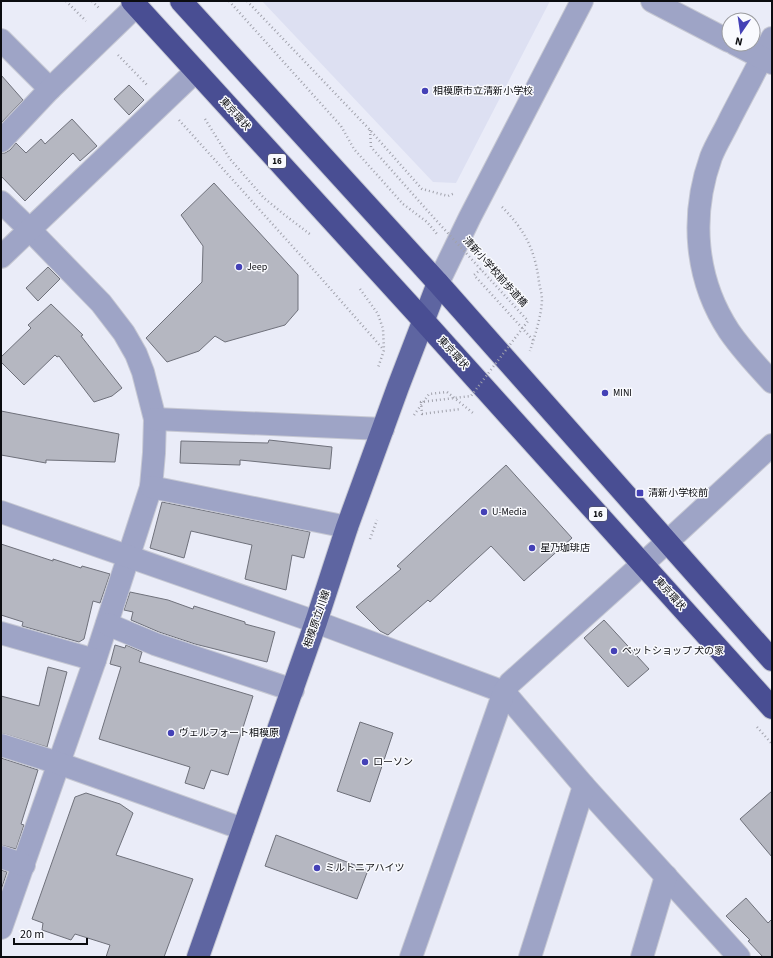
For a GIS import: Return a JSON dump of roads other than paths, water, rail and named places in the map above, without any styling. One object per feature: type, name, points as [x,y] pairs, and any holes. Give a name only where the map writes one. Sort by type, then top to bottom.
[{"type":"highway","points":[[181,1],[438,283],[772,660]]},
{"type":"highway","name":"東京環状","points":[[134,4],[423,320],[772,708]]},
{"type":"main road","name":"相模原立川線","points":[[198,957],[293,690],[347,527],[438,283]]},
{"type":"street","points":[[438,283],[470,217],[582,1]]},
{"type":"street","points":[[652,1],[721,37]]},
{"type":"street","points":[[1,141],[134,4]]},
{"type":"street","points":[[772,38],[767,61],[712,156],[704,179],[700,197],[698,234],[700,262],[713,300],[729,331],[751,360],[772,382]]},
{"type":"street","points":[[1,40],[50,89]]},
{"type":"street","points":[[750,52],[767,61]]},
{"type":"street","points":[[1,257],[196,71]]},
{"type":"street","points":[[1,202],[101,303],[124,333],[136,354],[143,372],[155,419],[151,487],[130,556],[95,660],[1,928]]},
{"type":"street","points":[[155,419],[383,429]]},
{"type":"street","points":[[411,957],[504,692],[510,683],[643,564],[772,445]]},
{"type":"street","points":[[151,487],[347,527]]},
{"type":"street","points":[[1,512],[316,622],[504,692],[584,786],[739,957]]},
{"type":"street","points":[[107,624],[155,644],[293,690]]},
{"type":"street","points":[[1,633],[95,660]]},
{"type":"street","points":[[1,744],[243,829]]},
{"type":"street","points":[[530,957],[584,786]]},
{"type":"street","points":[[1,858],[24,865]]},
{"type":"street","points":[[642,957],[666,876]]},
{"type":"place","name":"相模原市立清新小学校","points":[[425,91]]},
{"type":"place","name":"Jeep","points":[[239,267]]},
{"type":"place","name":"MINI","points":[[605,393]]},
{"type":"place","name":"清新小学校前","points":[[640,493]]},
{"type":"place","name":"U-Media","points":[[484,512]]},
{"type":"place","name":"星乃珈琲店","points":[[532,548]]},
{"type":"place","name":"ペットショップ 犬の家","points":[[614,651]]},
{"type":"place","name":"ヴェルフォート相模原","points":[[171,733]]},
{"type":"place","name":"ローソン","points":[[365,762]]},
{"type":"place","name":"ミルトニアハイツ","points":[[317,868]]}]
